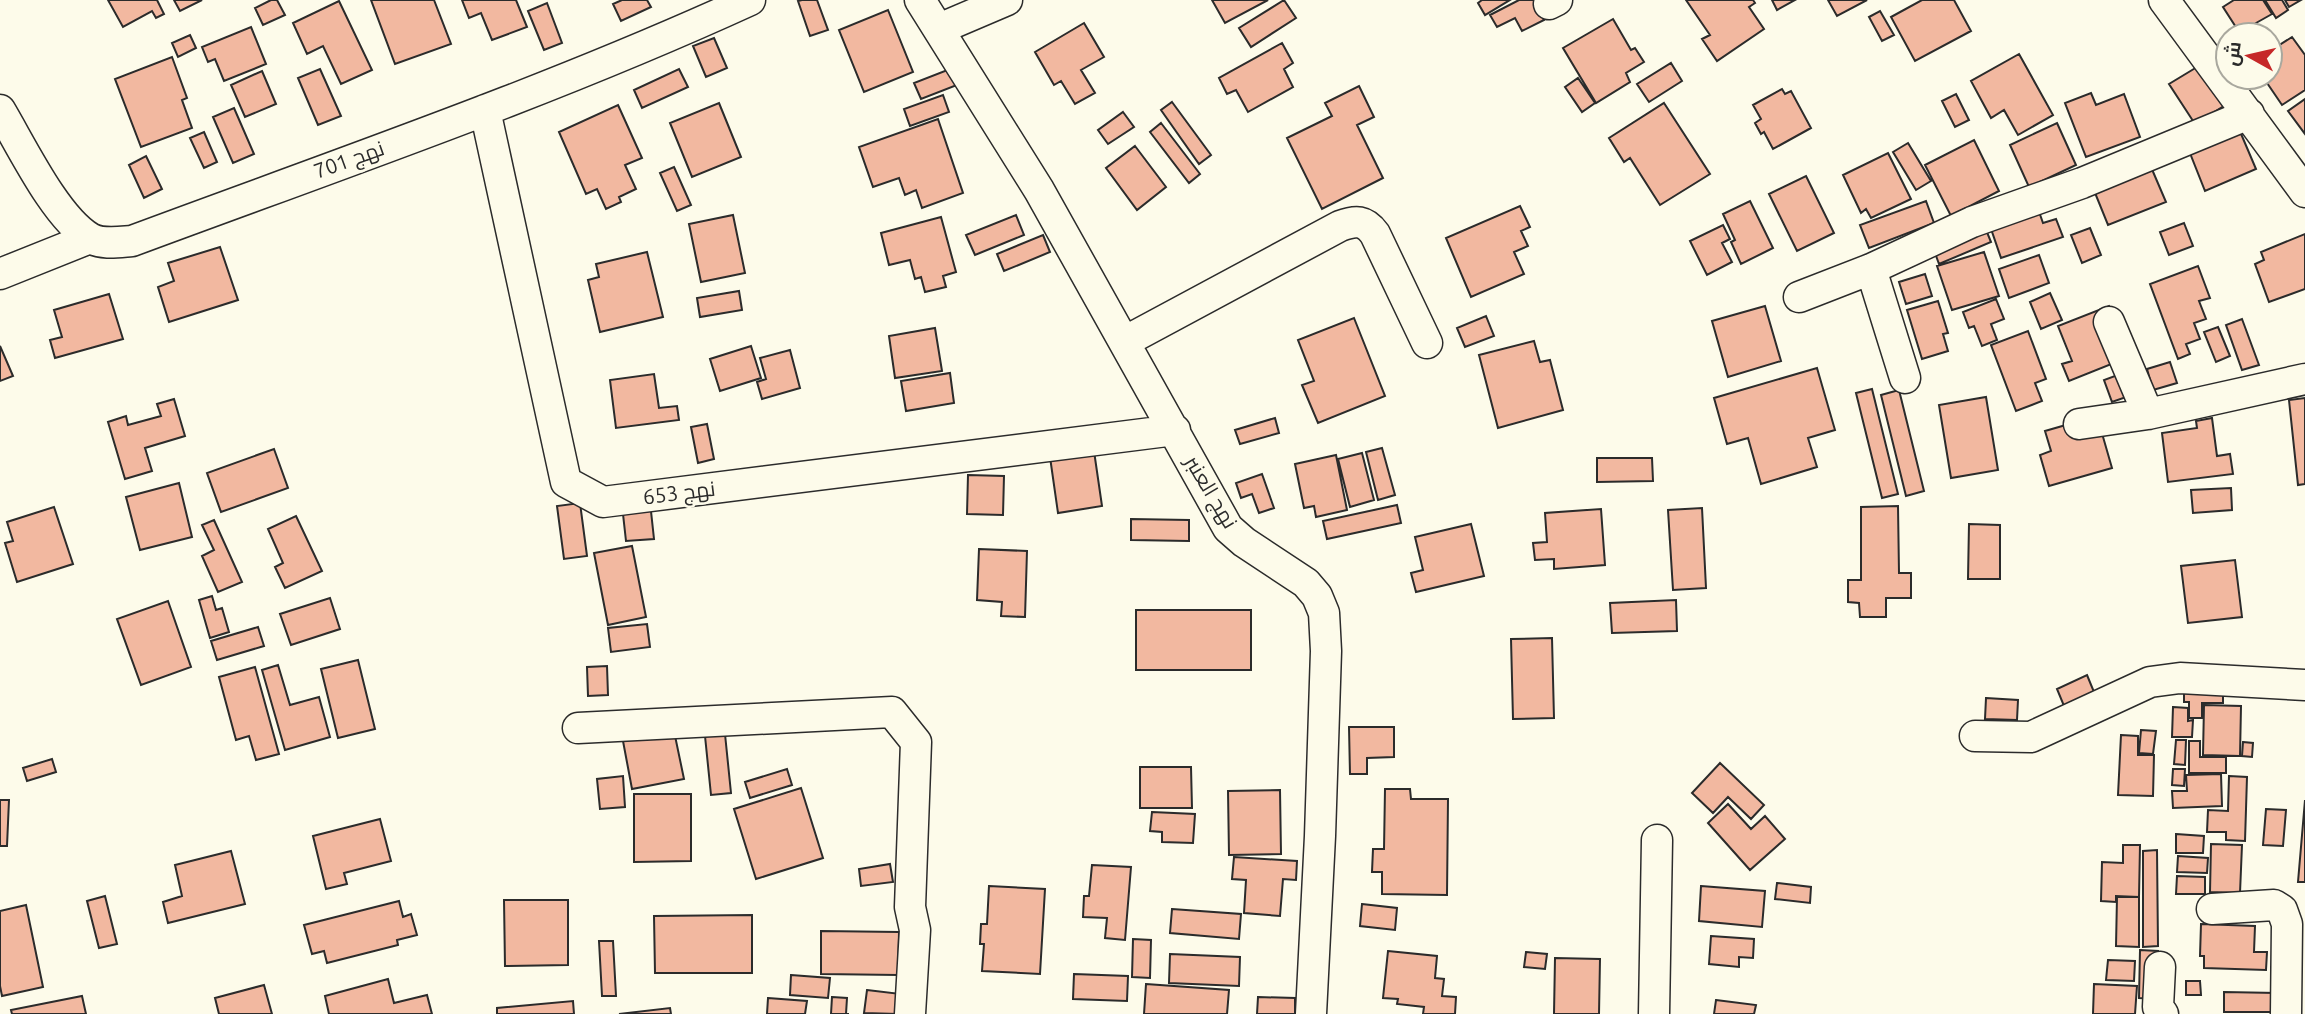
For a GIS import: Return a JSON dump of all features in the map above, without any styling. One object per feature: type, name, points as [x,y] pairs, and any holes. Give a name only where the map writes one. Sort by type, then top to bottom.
[{"type":"street","name":"نهج 701","points":[[90,238],[108,243],[132,240],[485,110],[667,38],[750,0]]},
{"type":"street","name":"نهج العنبر","points":[[920,0],[1039,190],[1228,528],[1244,542],[1306,583],[1317,596],[1324,613],[1326,664],[1311,1014]]},
{"type":"street","points":[[939,30],[1007,0]]},
{"type":"street","points":[[2164,0],[2305,192]]},
{"type":"street","points":[[0,110],[44,186],[67,217],[90,238],[0,274]]},
{"type":"street","name":"نهج 653","points":[[485,110],[566,482],[603,502],[1175,430]]},
{"type":"street","points":[[1799,297],[1871,269],[1972,222],[2082,183],[2249,114]]},
{"type":"street","points":[[1125,342],[1340,226],[1361,221],[1375,234],[1427,342]]},
{"type":"street","points":[[1871,269],[1905,379]]},
{"type":"street","points":[[2109,322],[2148,414]]},
{"type":"street","points":[[2079,424],[2148,414],[2305,379]]},
{"type":"street","points":[[1975,736],[2031,737],[2150,682],[2180,678],[2305,685]]},
{"type":"street","points":[[578,728],[892,712],[916,742],[910,906],[915,930],[910,1014]]},
{"type":"street","points":[[1654,1014],[1657,839]]},
{"type":"street","points":[[2212,909],[2274,905],[2282,910],[2287,924],[2287,1014]]},
{"type":"street","points":[[2160,967],[2158,1007],[2163,1014]]},
{"type":"building","points":[[108,0],[157,0],[164,14],[156,18],[152,11],[123,27]]},
{"type":"building","points":[[174,0],[202,0],[180,11]]},
{"type":"building","points":[[277,0],[285,15],[263,25],[255,8]]},
{"type":"building","points":[[371,0],[434,0],[451,44],[395,64]]},
{"type":"building","points":[[462,0],[516,0],[527,27],[492,40],[481,13],[469,18]]},
{"type":"building","points":[[622,0],[647,0],[651,7],[621,21],[613,4]]},
{"type":"building","points":[[817,0],[828,30],[810,36],[798,1]]},
{"type":"building","points":[[1212,0],[1268,0],[1225,23]]},
{"type":"building","points":[[1284,0],[1296,18],[1251,47],[1239,28]]},
{"type":"building","points":[[1482,0],[1510,0],[1485,15],[1478,3]]},
{"type":"building","points":[[1519,0],[1534,0],[1544,20],[1522,31],[1515,18],[1497,27],[1490,15]]},
{"type":"building","points":[[1686,0],[1753,0],[1755,3],[1749,7],[1764,29],[1717,61],[1702,39],[1710,35]]},
{"type":"building","points":[[1772,0],[1795,0],[1777,10]]},
{"type":"building","points":[[1828,0],[1867,0],[1837,16]]},
{"type":"building","points":[[1922,0],[1954,0],[1971,31],[1915,61],[1891,17]]},
{"type":"building","points":[[2234,0],[2263,0],[2272,14],[2260,21],[2232,21],[2223,7]]},
{"type":"building","points":[[2265,0],[2282,0],[2288,10],[2276,18]]},
{"type":"building","points":[[2285,0],[2301,0],[2289,7]]},
{"type":"building","points":[[339,1],[372,70],[341,84],[323,46],[307,54],[293,23]]},
{"type":"building","points":[[547,3],[562,43],[544,50],[528,11]]},
{"type":"building","points":[[888,10],[913,72],[864,92],[839,30]]},
{"type":"building","points":[[1880,11],[1894,35],[1882,41],[1869,17]]},
{"type":"building","points":[[1613,19],[1631,50],[1635,48],[1644,62],[1626,73],[1630,82],[1596,103],[1563,48]]},
{"type":"building","points":[[1084,23],[1104,57],[1081,70],[1095,93],[1075,104],[1061,81],[1054,85],[1035,52]]},
{"type":"building","points":[[251,27],[266,64],[224,81],[215,59],[208,62],[202,47]]},
{"type":"building","points":[[190,35],[196,48],[178,57],[172,43]]},
{"type":"building","points":[[2292,37],[2305,55],[2305,90],[2282,105],[2272,91],[2284,91],[2284,42]]},
{"type":"building","points":[[714,38],[727,68],[706,77],[693,46]]},
{"type":"building","points":[[1282,43],[1293,63],[1284,69],[1293,87],[1248,112],[1236,90],[1227,94],[1219,78]]},
{"type":"building","points":[[2019,54],[2053,115],[2018,135],[2004,110],[1991,118],[1971,81]]},
{"type":"building","points":[[172,57],[187,98],[182,100],[192,128],[141,147],[115,79]]},
{"type":"building","points":[[1671,63],[1682,81],[1649,102],[1637,84]]},
{"type":"building","points":[[2202,64],[2214,83],[2214,91],[2219,91],[2227,104],[2195,124],[2169,84]]},
{"type":"building","points":[[320,69],[341,116],[318,125],[298,78]]},
{"type":"building","points":[[679,69],[688,87],[642,108],[634,90]]},
{"type":"building","points":[[950,69],[957,85],[921,99],[914,83]]},
{"type":"building","points":[[262,71],[276,104],[245,117],[231,85]]},
{"type":"building","points":[[1578,78],[1595,103],[1582,112],[1565,87]]},
{"type":"building","points":[[1359,86],[1374,117],[1357,125],[1383,178],[1322,209],[1287,138],[1332,116],[1325,103]]},
{"type":"building","points":[[1782,89],[1785,94],[1791,91],[1811,128],[1773,149],[1764,132],[1761,134],[1755,123],[1761,119],[1753,105]]},
{"type":"building","points":[[2091,93],[2096,105],[2124,94],[2140,137],[2086,157],[2065,103]]},
{"type":"building","points":[[1956,94],[1969,120],[1955,127],[1942,101]]},
{"type":"building","points":[[943,95],[949,112],[910,126],[904,109]]},
{"type":"building","points":[[2305,99],[2305,134],[2288,111]]},
{"type":"building","points":[[1172,102],[1211,155],[1199,164],[1161,110]]},
{"type":"building","points":[[719,103],[741,157],[692,177],[670,123]]},
{"type":"building","points":[[1664,103],[1710,174],[1660,205],[1630,158],[1624,162],[1609,138]]},
{"type":"building","points":[[618,105],[642,158],[625,165],[636,189],[619,197],[621,202],[606,209],[597,189],[586,194],[559,132]]},
{"type":"building","points":[[234,108],[254,154],[233,163],[213,117]]},
{"type":"building","points":[[1123,112],[1134,127],[1108,144],[1098,130]]},
{"type":"building","points":[[938,119],[963,193],[922,208],[916,190],[905,195],[899,178],[873,187],[859,147]]},
{"type":"building","points":[[2236,122],[2256,169],[2205,191],[2186,143]]},
{"type":"building","points":[[1161,123],[1200,174],[1189,183],[1150,132]]},
{"type":"building","points":[[2057,123],[2076,165],[2029,187],[2010,145]]},
{"type":"building","points":[[204,132],[217,162],[204,168],[190,138]]},
{"type":"building","points":[[1974,140],[1999,191],[1951,216],[1925,165]]},
{"type":"building","points":[[1908,143],[1931,181],[1916,190],[1893,152]]},
{"type":"building","points":[[1135,146],[1166,187],[1137,210],[1106,168]]},
{"type":"building","points":[[1888,153],[1911,199],[1871,218],[1866,209],[1861,213],[1843,175]]},
{"type":"building","points":[[146,156],[162,189],[144,198],[129,165]]},
{"type":"building","points":[[2148,160],[2166,202],[2108,225],[2091,183]]},
{"type":"building","points":[[674,167],[691,205],[677,211],[660,173]]},
{"type":"building","points":[[1806,176],[1834,233],[1797,251],[1769,194]]},
{"type":"building","points":[[1750,201],[1773,248],[1741,264],[1731,242],[1735,240],[1723,214]]},
{"type":"building","points":[[1926,201],[1934,223],[1869,248],[1860,225]]},
{"type":"building","points":[[2036,203],[2043,223],[2056,219],[2063,237],[2001,258],[1988,220]]},
{"type":"building","points":[[1520,206],[1530,227],[1521,231],[1528,246],[1514,252],[1524,274],[1471,297],[1446,238]]},
{"type":"building","points":[[733,215],[745,273],[701,282],[689,224]]},
{"type":"building","points":[[1016,215],[1024,235],[975,255],[966,235]]},
{"type":"building","points":[[941,217],[956,272],[943,276],[946,287],[925,292],[921,277],[915,279],[910,260],[889,265],[881,233]]},
{"type":"building","points":[[1982,220],[1991,242],[1939,264],[1931,242]]},
{"type":"building","points":[[2184,223],[2193,246],[2169,255],[2160,232]]},
{"type":"building","points":[[1723,225],[1730,239],[1722,243],[1732,262],[1707,275],[1690,241]]},
{"type":"building","points":[[2090,228],[2101,255],[2082,263],[2071,235]]},
{"type":"building","points":[[2305,234],[2305,289],[2269,302],[2255,264],[2264,260],[2261,252]]},
{"type":"building","points":[[1043,235],[1050,252],[1004,271],[997,254]]},
{"type":"building","points":[[220,247],[238,300],[169,322],[158,287],[174,281],[168,263]]},
{"type":"building","points":[[647,252],[663,317],[600,332],[588,280],[599,277],[596,264]]},
{"type":"building","points":[[1984,252],[1999,296],[1952,310],[1937,266]]},
{"type":"building","points":[[2039,255],[2049,283],[2009,298],[1999,269]]},
{"type":"building","points":[[2198,266],[2210,298],[2199,301],[2206,319],[2194,323],[2200,339],[2186,344],[2190,354],[2178,359],[2150,284]]},
{"type":"building","points":[[1925,274],[1932,296],[1906,304],[1899,282]]},
{"type":"building","points":[[739,291],[742,310],[700,317],[697,298]]},
{"type":"building","points":[[2050,293],[2062,320],[2041,329],[2030,302]]},
{"type":"building","points":[[109,294],[123,339],[55,358],[50,340],[62,337],[54,310]]},
{"type":"building","points":[[1996,299],[2004,319],[1991,324],[1997,340],[1982,346],[1974,326],[1969,328],[1963,312]]},
{"type":"building","points":[[1938,301],[1948,333],[1943,334],[1948,351],[1922,359],[1907,310]]},
{"type":"building","points":[[1765,306],[1781,361],[1728,377],[1712,321]]},
{"type":"building","points":[[2109,306],[2129,357],[2069,381],[2062,364],[2072,361],[2058,326]]},
{"type":"building","points":[[1486,316],[1494,336],[1465,347],[1457,328]]},
{"type":"building","points":[[1354,318],[1385,396],[1318,423],[1302,385],[1314,381],[1298,340]]},
{"type":"building","points":[[2242,319],[2259,365],[2242,370],[2226,325]]},
{"type":"building","points":[[2218,327],[2230,356],[2216,362],[2204,332]]},
{"type":"building","points":[[935,328],[942,371],[895,378],[889,336]]},
{"type":"building","points":[[2028,331],[2046,379],[2035,383],[2042,401],[2016,411],[1991,345]]},
{"type":"building","points":[[1534,341],[1540,362],[1550,360],[1563,410],[1498,428],[1479,355]]},
{"type":"building","points":[[0,346],[13,376],[0,381]]},
{"type":"building","points":[[751,346],[761,378],[720,391],[710,359]]},
{"type":"building","points":[[790,350],[800,388],[762,399],[757,382],[766,379],[760,358]]},
{"type":"building","points":[[2170,362],[2177,383],[2153,390],[2147,369]]},
{"type":"building","points":[[1817,368],[1835,430],[1808,438],[1817,467],[1761,484],[1748,438],[1727,444],[1714,398]]},
{"type":"building","points":[[950,373],[954,403],[906,411],[901,381]]},
{"type":"building","points":[[2123,373],[2132,395],[2112,402],[2104,380]]},
{"type":"building","points":[[654,374],[659,408],[677,406],[679,420],[616,428],[610,380]]},
{"type":"building","points":[[1872,389],[1898,494],[1882,498],[1856,393]]},
{"type":"building","points":[[1899,390],[1924,491],[1906,496],[1881,395]]},
{"type":"building","points":[[1986,397],[1998,470],[1951,478],[1939,405]]},
{"type":"building","points":[[2305,398],[2305,484],[2298,485],[2289,400]]},
{"type":"building","points":[[174,399],[185,436],[145,448],[152,471],[125,479],[108,422],[126,416],[128,425],[161,416],[157,404]]},
{"type":"building","points":[[2097,416],[2112,468],[2049,486],[2040,455],[2051,451],[2045,431]]},
{"type":"building","points":[[1275,418],[1279,433],[1240,444],[1235,430]]},
{"type":"building","points":[[2212,418],[2217,456],[2230,454],[2233,474],[2168,482],[2162,433],[2197,428],[2196,421]]},
{"type":"building","points":[[707,424],[714,459],[698,463],[691,427]]},
{"type":"building","points":[[1382,448],[1395,495],[1378,500],[1366,452]]},
{"type":"building","points":[[274,449],[288,488],[221,512],[207,473]]},
{"type":"building","points":[[1094,451],[1102,506],[1058,513],[1050,457]]},
{"type":"building","points":[[1362,453],[1374,500],[1350,507],[1338,459]]},
{"type":"building","points":[[1336,455],[1347,510],[1316,517],[1314,506],[1304,508],[1295,464]]},
{"type":"building","points":[[1597,458],[1652,458],[1653,481],[1597,482]]},
{"type":"building","points":[[1262,474],[1274,508],[1259,513],[1252,494],[1241,498],[1236,483]]},
{"type":"building","points":[[968,475],[1004,476],[1003,515],[967,514]]},
{"type":"building","points":[[179,483],[192,537],[140,550],[126,497]]},
{"type":"building","points":[[2231,488],[2232,510],[2193,513],[2191,490]]},
{"type":"building","points":[[650,502],[654,539],[626,541],[622,505]]},
{"type":"building","points":[[580,503],[587,556],[564,559],[557,506]]},
{"type":"building","points":[[1397,505],[1401,523],[1327,539],[1323,521]]},
{"type":"building","points":[[1898,506],[1899,573],[1911,573],[1911,598],[1886,598],[1886,617],[1860,617],[1859,603],[1848,602],[1848,580],[1861,580],[1861,507]]},
{"type":"building","points":[[54,507],[73,564],[17,582],[5,543],[13,541],[7,522]]},
{"type":"building","points":[[1702,508],[1706,588],[1673,590],[1668,510]]},
{"type":"building","points":[[1601,509],[1605,565],[1554,569],[1554,559],[1535,560],[1533,543],[1547,542],[1545,513]]},
{"type":"building","points":[[296,516],[322,571],[285,588],[275,567],[283,563],[268,529]]},
{"type":"building","points":[[1131,519],[1189,520],[1189,541],[1131,540]]},
{"type":"building","points":[[214,520],[242,582],[218,592],[202,556],[214,550],[202,525]]},
{"type":"building","points":[[1471,524],[1484,576],[1416,592],[1411,573],[1423,570],[1415,537]]},
{"type":"building","points":[[1969,524],[2000,525],[2000,579],[1968,579]]},
{"type":"building","points":[[632,546],[646,617],[608,625],[594,553]]},
{"type":"building","points":[[979,549],[1027,551],[1025,617],[1001,616],[1002,602],[977,600]]},
{"type":"building","points":[[2235,560],[2242,617],[2188,623],[2181,566]]},
{"type":"building","points":[[212,596],[216,610],[222,608],[229,632],[210,638],[199,600]]},
{"type":"building","points":[[330,598],[340,629],[291,645],[280,614]]},
{"type":"building","points":[[1676,600],[1677,631],[1612,633],[1610,603]]},
{"type":"building","points":[[168,601],[191,667],[141,685],[117,619]]},
{"type":"building","points":[[1136,610],[1251,610],[1251,670],[1136,670]]},
{"type":"building","points":[[647,624],[650,647],[611,652],[608,628]]},
{"type":"building","points":[[258,627],[264,646],[217,660],[211,641]]},
{"type":"building","points":[[1552,638],[1554,718],[1513,719],[1511,639]]},
{"type":"building","points":[[358,660],[375,729],[338,738],[321,669]]},
{"type":"building","points":[[278,665],[290,705],[319,697],[330,737],[285,750],[262,670]]},
{"type":"building","points":[[607,666],[608,695],[588,696],[587,667]]},
{"type":"building","points":[[255,667],[279,754],[256,760],[249,736],[236,740],[219,677]]},
{"type":"building","points":[[2087,675],[2094,692],[2064,706],[2057,689]]},
{"type":"building","points":[[2184,686],[2223,687],[2223,703],[2202,703],[2202,718],[2189,718],[2189,702],[2184,702]]},
{"type":"building","points":[[1986,698],[2018,700],[2017,720],[1985,719]]},
{"type":"building","points":[[2204,705],[2241,706],[2240,756],[2203,755]]},
{"type":"building","points":[[2173,707],[2188,708],[2188,721],[2193,720],[2192,737],[2172,737]]},
{"type":"building","points":[[1349,727],[1394,727],[1394,757],[1367,758],[1367,774],[1350,774]]},
{"type":"building","points":[[2141,730],[2156,731],[2153,754],[2139,753]]},
{"type":"building","points":[[674,731],[684,779],[632,789],[623,741]]},
{"type":"building","points":[[725,734],[731,793],[711,795],[705,736]]},
{"type":"building","points":[[2121,735],[2138,736],[2138,755],[2154,755],[2153,796],[2118,795]]},
{"type":"building","points":[[2176,740],[2186,740],[2185,765],[2174,764]]},
{"type":"building","points":[[2189,741],[2200,741],[2200,757],[2226,757],[2226,773],[2189,773]]},
{"type":"building","points":[[2243,742],[2253,743],[2252,757],[2242,756]]},
{"type":"building","points":[[52,759],[56,772],[27,781],[23,768]]},
{"type":"building","points":[[1720,763],[1764,805],[1751,819],[1728,797],[1713,813],[1692,793]]},
{"type":"building","points":[[1140,767],[1191,767],[1192,808],[1140,808]]},
{"type":"building","points":[[787,769],[792,785],[750,798],[745,782]]},
{"type":"building","points":[[2173,769],[2185,769],[2184,786],[2172,785]]},
{"type":"building","points":[[2221,774],[2222,806],[2173,808],[2172,791],[2187,791],[2186,775]]},
{"type":"building","points":[[623,776],[625,807],[600,809],[597,779]]},
{"type":"building","points":[[2229,776],[2247,777],[2245,841],[2226,840],[2226,832],[2207,832],[2208,810],[2228,811]]},
{"type":"building","points":[[801,788],[823,858],[756,879],[734,809]]},
{"type":"building","points":[[1385,789],[1410,789],[1411,799],[1448,799],[1447,895],[1382,894],[1382,872],[1372,872],[1373,849],[1384,849]]},
{"type":"building","points":[[1280,790],[1281,854],[1229,855],[1228,791]]},
{"type":"building","points":[[634,794],[691,794],[691,861],[634,862]]},
{"type":"building","points":[[0,800],[9,800],[7,846],[0,846]]},
{"type":"building","points":[[2305,800],[2305,882],[2298,882]]},
{"type":"building","points":[[1728,804],[1751,829],[1765,816],[1785,839],[1750,870],[1708,823]]},
{"type":"building","points":[[2266,809],[2286,810],[2283,846],[2263,845]]},
{"type":"building","points":[[1152,812],[1195,814],[1193,843],[1162,842],[1162,832],[1150,831]]},
{"type":"building","points":[[380,819],[391,861],[344,873],[347,884],[326,889],[313,836]]},
{"type":"building","points":[[2176,834],[2204,836],[2203,853],[2176,853]]},
{"type":"building","points":[[2211,844],[2242,845],[2240,893],[2210,892]]},
{"type":"building","points":[[2123,845],[2140,845],[2139,897],[2116,896],[2116,902],[2101,901],[2102,862],[2123,863]]},
{"type":"building","points":[[2157,850],[2158,946],[2143,947],[2143,851]]},
{"type":"building","points":[[231,851],[245,904],[168,923],[163,902],[182,896],[175,865]]},
{"type":"building","points":[[2178,856],[2208,858],[2207,873],[2177,872]]},
{"type":"building","points":[[1234,857],[1297,861],[1296,880],[1283,879],[1280,916],[1244,913],[1246,880],[1232,879]]},
{"type":"building","points":[[890,864],[893,882],[861,886],[859,869]]},
{"type":"building","points":[[1092,865],[1131,867],[1125,940],[1105,938],[1107,918],[1083,917],[1084,896],[1089,896]]},
{"type":"building","points":[[2177,876],[2205,877],[2205,894],[2176,894]]},
{"type":"building","points":[[1777,883],[1811,887],[1810,903],[1775,899]]},
{"type":"building","points":[[989,886],[1045,889],[1040,974],[982,971],[984,944],[980,944],[981,924],[987,924]]},
{"type":"building","points":[[1701,886],[1765,891],[1762,927],[1699,921]]},
{"type":"building","points":[[105,896],[117,944],[99,948],[87,901]]},
{"type":"building","points":[[2117,897],[2139,897],[2139,947],[2116,946]]},
{"type":"building","points":[[504,900],[568,900],[568,965],[505,966]]},
{"type":"building","points":[[399,901],[403,917],[411,914],[417,935],[397,940],[398,945],[327,963],[324,951],[312,954],[304,925]]},
{"type":"building","points":[[1362,904],[1397,908],[1395,930],[1360,926]]},
{"type":"building","points":[[26,905],[43,987],[2,996],[0,911]]},
{"type":"building","points":[[1172,909],[1241,914],[1239,939],[1170,933]]},
{"type":"building","points":[[752,915],[752,973],[655,973],[654,916]]},
{"type":"building","points":[[2201,924],[2255,926],[2254,952],[2267,952],[2266,970],[2204,968],[2204,956],[2200,956]]},
{"type":"building","points":[[821,931],[899,932],[898,975],[821,974]]},
{"type":"building","points":[[1711,936],[1754,939],[1753,958],[1739,957],[1739,967],[1709,964]]},
{"type":"building","points":[[1133,939],[1151,940],[1150,978],[1132,977]]},
{"type":"building","points":[[599,941],[613,941],[616,996],[602,996]]},
{"type":"building","points":[[2140,950],[2158,951],[2157,999],[2139,998]]},
{"type":"building","points":[[1388,951],[1437,956],[1435,978],[1444,979],[1442,996],[1456,997],[1455,1014],[1423,1014],[1424,1007],[1397,1004],[1398,999],[1383,998]]},
{"type":"building","points":[[1526,952],[1547,954],[1545,969],[1524,967]]},
{"type":"building","points":[[1170,954],[1240,957],[1239,986],[1169,983]]},
{"type":"building","points":[[1555,958],[1600,959],[1599,1014],[1554,1014]]},
{"type":"building","points":[[2108,960],[2135,961],[2134,981],[2106,980]]},
{"type":"building","points":[[1074,974],[1128,976],[1127,1001],[1073,999]]},
{"type":"building","points":[[791,975],[830,978],[828,998],[790,995]]},
{"type":"building","points":[[388,979],[394,1003],[427,995],[432,1014],[329,1014],[325,996]]},
{"type":"building","points":[[2186,981],[2200,981],[2201,995],[2186,995]]},
{"type":"building","points":[[1146,984],[1229,990],[1227,1014],[1144,1014]]},
{"type":"building","points":[[2094,984],[2137,986],[2135,1014],[2093,1014]]},
{"type":"building","points":[[264,985],[272,1014],[219,1014],[215,998]]},
{"type":"building","points":[[867,990],[901,994],[898,1014],[864,1013]]},
{"type":"building","points":[[2224,992],[2277,993],[2277,1012],[2224,1012]]},
{"type":"building","points":[[82,996],[86,1014],[12,1014],[11,1010]]},
{"type":"building","points":[[832,997],[847,998],[846,1014],[831,1014]]},
{"type":"building","points":[[1258,997],[1295,998],[1295,1014],[1257,1014]]},
{"type":"building","points":[[768,998],[807,1001],[805,1014],[767,1014]]},
{"type":"building","points":[[1716,1000],[1756,1005],[1754,1014],[1714,1014]]},
{"type":"building","points":[[573,1001],[574,1014],[497,1014],[497,1008]]},
{"type":"building","points":[[670,1008],[671,1014],[619,1014]]}]
